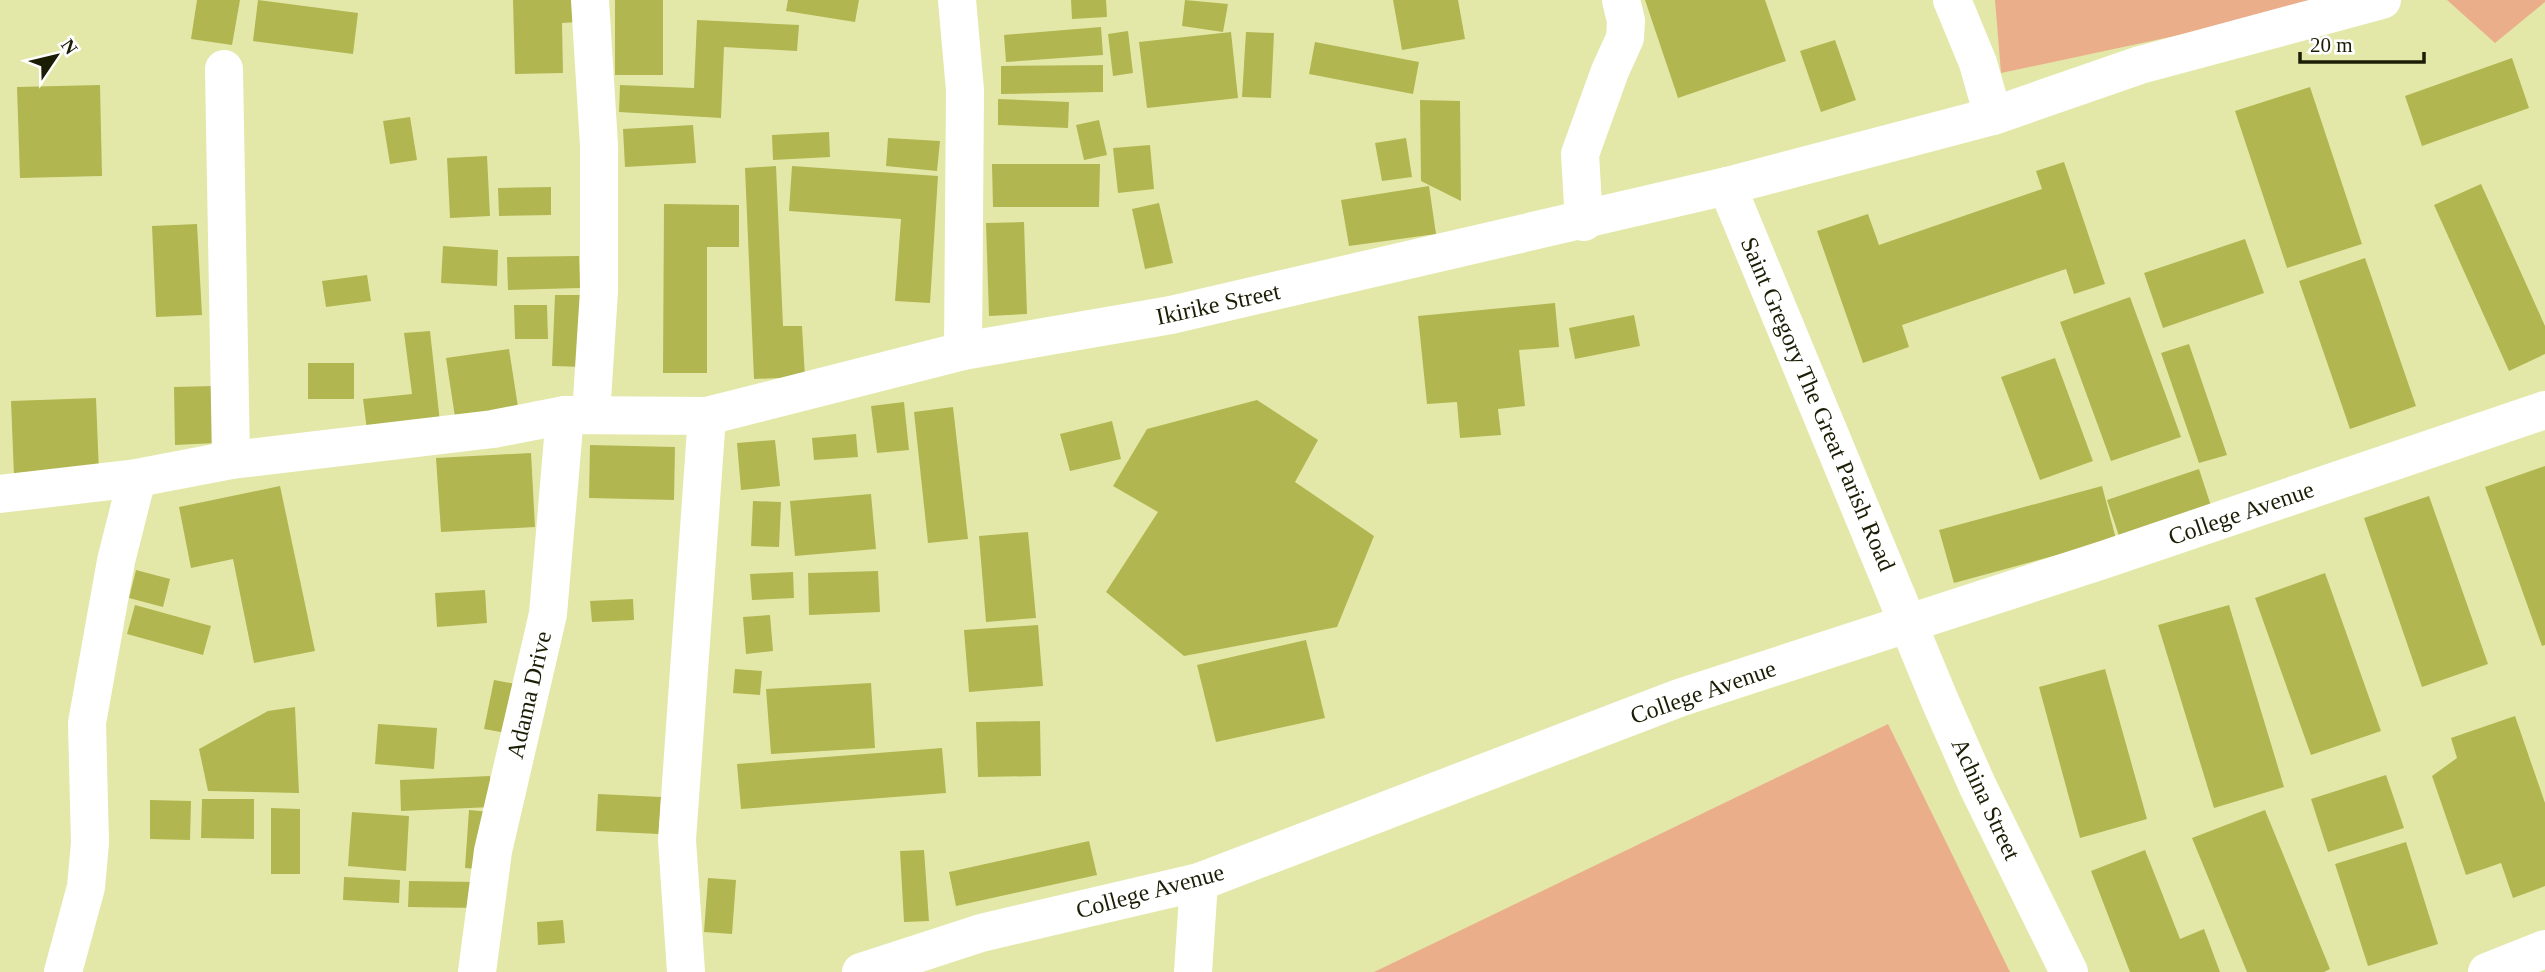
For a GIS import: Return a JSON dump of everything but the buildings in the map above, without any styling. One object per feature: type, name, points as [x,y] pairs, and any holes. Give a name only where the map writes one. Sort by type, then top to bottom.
[{"type":"street","name":"Adama Drive","points":[[477,972],[493,851],[548,614],[598,291],[599,145],[590,0]]},
{"type":"street","points":[[957,0],[965,90],[963,351]]},
{"type":"street","points":[[1584,222],[1580,154],[1625,38],[1626,21],[1621,0]]},
{"type":"street","points":[[1952,0],[1978,63],[1993,116]]},
{"type":"street","name":"Ikirike Street","points":[[0,494],[137,478],[231,460],[493,429],[578,415],[707,416],[963,351],[1171,315],[1584,222],[1993,116],[2140,65],[2382,0]]},
{"type":"street","points":[[224,69],[231,460]]},
{"type":"street","name":"Saint Gregory The Great Parish Road","points":[[1727,186],[1909,623]]},
{"type":"street","name":"College Avenue","points":[[862,972],[981,933],[1199,882],[1679,698],[2545,410]]},
{"type":"street","points":[[686,972],[677,840],[707,416]]},
{"type":"street","points":[[63,972],[86,887],[90,843],[87,723],[116,561],[137,478]]},
{"type":"street","name":"Achina Street","points":[[1909,623],[1978,787],[2070,972]]},
{"type":"street","points":[[1193,972],[1199,882]]},
{"type":"street","points":[[2487,972],[2545,949]]},
{"type":"shaded area","points":[[1995,0],[2343,0],[2001,73]]},
{"type":"shaded area","points":[[2447,0],[2545,0],[2545,2],[2495,43]]},
{"type":"shaded area","points":[[1888,724],[2010,972],[1374,972]]}]
